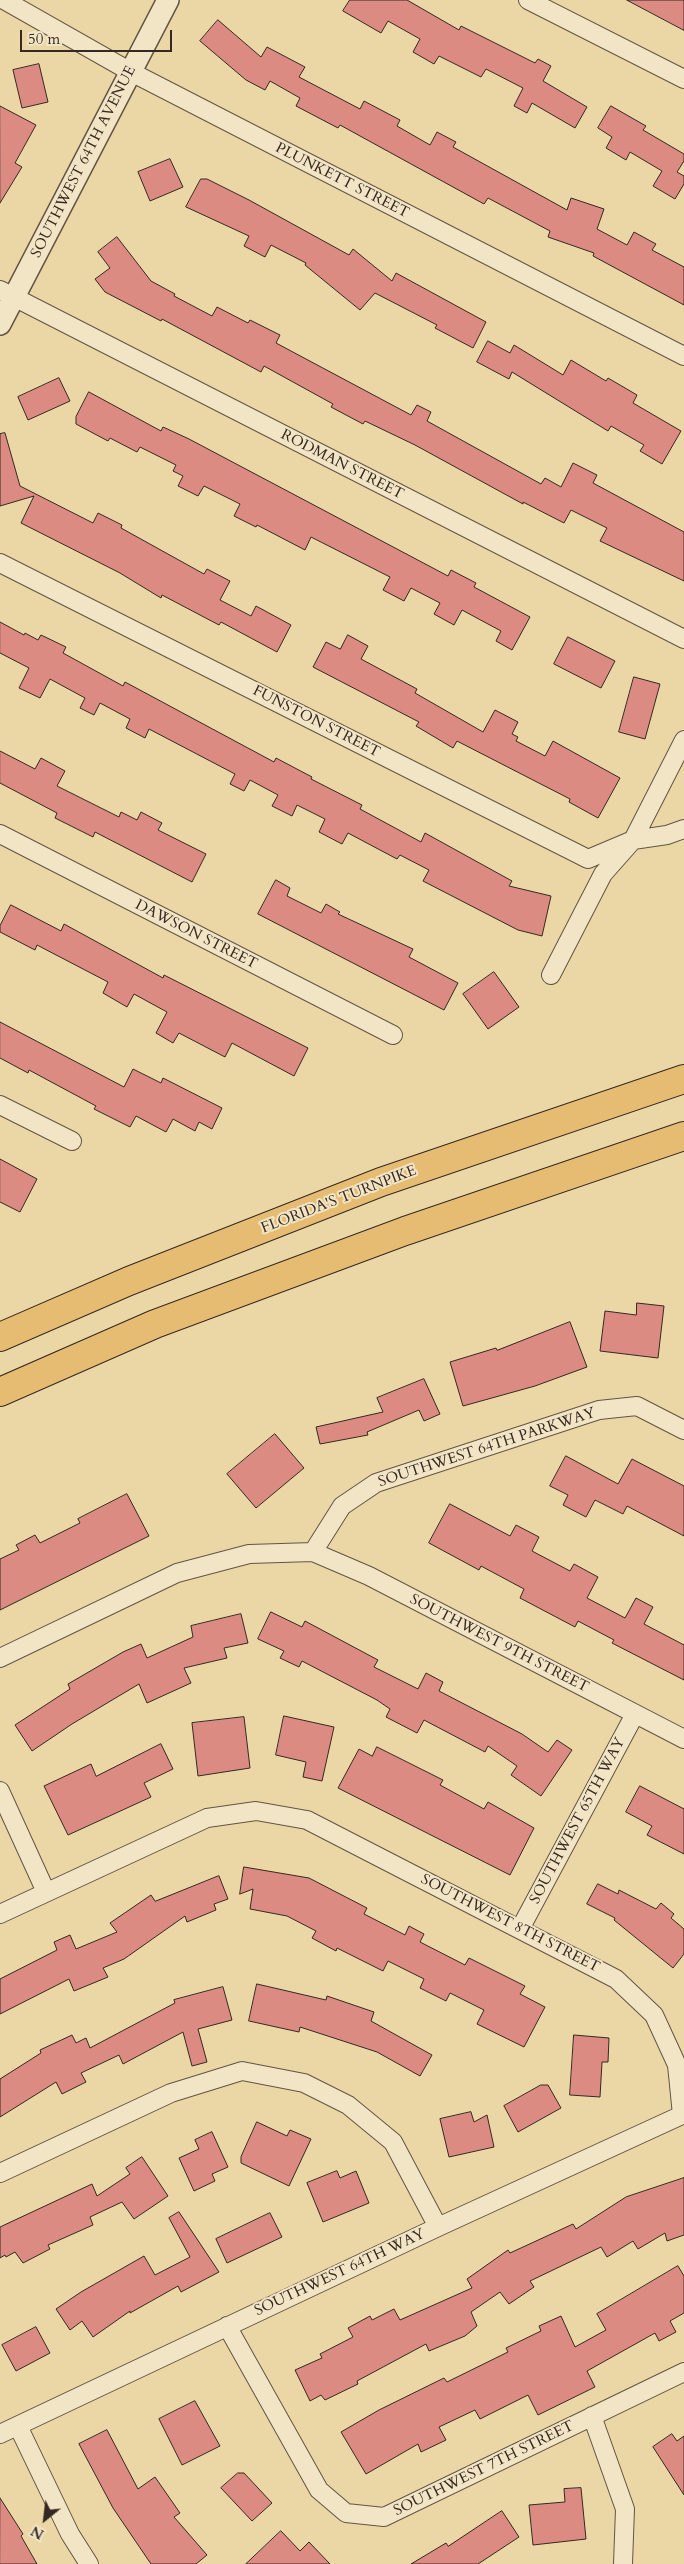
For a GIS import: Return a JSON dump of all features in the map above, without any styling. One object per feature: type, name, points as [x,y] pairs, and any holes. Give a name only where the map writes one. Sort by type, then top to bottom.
[{"type":"highway","name":"FLORIDA'S TURNPIKE","points":[[0,1337],[129,1281],[381,1182],[684,1078]]},
{"type":"highway","points":[[0,1392],[155,1324],[368,1244],[684,1136]]},
{"type":"street","name":"PLUNKETT STREET","points":[[4,0],[131,72],[684,356]]},
{"type":"street","name":"SOUTHWEST 64TH AVENUE","points":[[0,324],[7,294],[131,72],[168,0]]},
{"type":"street","points":[[528,0],[684,79]]},
{"type":"street","name":"RODMAN STREET","points":[[7,294],[684,639]]},
{"type":"street","name":"FUNSTON STREET","points":[[0,563],[588,859],[633,840],[684,829]]},
{"type":"street","points":[[551,975],[603,874],[633,840],[684,740]]},
{"type":"street","name":"DAWSON STREET","points":[[0,834],[393,1035]]},
{"type":"street","points":[[0,1105],[72,1141]]},
{"type":"street","name":"SOUTHWEST 64TH PARKWAY","points":[[314,1552],[342,1506],[376,1483],[599,1410],[637,1406],[684,1430]]},
{"type":"street","points":[[0,1658],[177,1573],[249,1554],[314,1552]]},
{"type":"street","name":"SOUTHWEST 9TH STREET","points":[[314,1552],[369,1576],[684,1739]]},
{"type":"street","name":"SOUTHWEST 65TH WAY","points":[[520,1929],[635,1714]]},
{"type":"street","points":[[0,1792],[46,1892]]},
{"type":"street","name":"SOUTHWEST 8TH STREET","points":[[0,1914],[207,1818],[256,1811],[307,1820],[616,1980],[654,2015],[677,2065],[683,2115]]},
{"type":"street","points":[[0,2173],[171,2093],[242,2071],[304,2083],[348,2105],[393,2142],[438,2227]]},
{"type":"street","name":"SOUTHWEST 64TH WAY","points":[[0,2434],[438,2227],[683,2115]]},
{"type":"street","name":"SOUTHWEST 7TH STREET","points":[[227,2326],[319,2490],[346,2513],[384,2517],[684,2372]]},
{"type":"street","points":[[592,2416],[625,2509],[623,2564]]},
{"type":"street","points":[[18,2426],[70,2534],[89,2564]]},
{"type":"building","points":[[350,0],[407,0],[459,30],[461,26],[535,63],[538,59],[551,66],[543,81],[587,107],[575,128],[532,103],[527,113],[514,106],[523,88],[486,69],[481,77],[439,56],[434,64],[413,52],[420,39],[388,21],[381,33],[343,11]]},
{"type":"building","points":[[627,0],[684,0],[684,30]]},
{"type":"building","points":[[218,20],[261,57],[267,47],[305,67],[299,77],[360,109],[364,101],[400,120],[397,126],[430,145],[437,132],[456,142],[453,147],[567,210],[571,198],[604,209],[597,229],[627,245],[634,232],[656,244],[652,250],[684,267],[684,305],[593,256],[594,253],[548,237],[550,231],[488,198],[484,204],[340,125],[338,128],[296,106],[300,98],[270,81],[265,90],[246,80],[200,41]]},
{"type":"building","points":[[39,64],[48,102],[22,108],[13,70]]},
{"type":"building","points":[[0,106],[36,125],[15,163],[22,167],[0,203]]},
{"type":"building","points":[[611,106],[646,126],[643,130],[684,154],[684,161],[677,172],[684,176],[684,184],[675,199],[653,186],[662,171],[630,152],[626,160],[606,148],[612,137],[598,128]]},
{"type":"building","points":[[170,159],[183,187],[150,201],[138,172]]},
{"type":"building","points":[[201,179],[207,179],[249,200],[349,255],[353,249],[392,281],[396,273],[486,322],[473,348],[435,328],[437,325],[375,293],[360,310],[305,265],[306,263],[271,245],[265,257],[244,246],[249,236],[186,207]]},
{"type":"building","points":[[117,237],[151,281],[175,294],[174,296],[212,316],[217,307],[248,323],[250,320],[280,335],[276,343],[411,415],[417,405],[431,412],[427,421],[541,484],[545,478],[561,487],[573,463],[597,475],[593,483],[684,532],[684,581],[600,541],[607,528],[571,510],[564,523],[523,502],[523,504],[415,445],[365,421],[363,424],[331,407],[333,404],[264,366],[261,372],[162,319],[161,321],[105,292],[95,279],[110,268],[98,252]]},
{"type":"building","points":[[488,341],[510,353],[514,345],[563,375],[571,360],[606,381],[608,378],[637,395],[633,403],[681,431],[662,464],[640,451],[644,445],[611,426],[608,431],[512,372],[509,379],[477,362]]},
{"type":"building","points":[[59,378],[70,401],[28,420],[18,397]]},
{"type":"building","points":[[89,392],[161,431],[163,427],[189,439],[448,576],[451,570],[476,583],[474,587],[530,617],[512,650],[496,641],[501,631],[462,610],[454,625],[434,614],[440,603],[411,588],[404,601],[383,590],[390,577],[311,537],[305,550],[257,525],[256,527],[234,516],[240,504],[204,486],[198,496],[178,486],[183,476],[173,471],[176,465],[140,447],[137,452],[110,438],[108,441],[76,424],[76,417]]},
{"type":"building","points":[[5,433],[20,486],[93,523],[98,513],[122,525],[121,528],[204,574],[207,569],[230,581],[220,600],[251,616],[256,606],[291,625],[277,652],[221,622],[219,625],[162,595],[161,598],[120,573],[21,523],[34,496],[0,506],[0,434]]},
{"type":"building","points":[[0,622],[24,635],[25,633],[38,640],[41,635],[66,647],[63,653],[123,686],[125,682],[274,762],[276,758],[312,777],[311,779],[362,805],[360,809],[421,842],[425,833],[512,881],[509,886],[551,896],[542,936],[518,930],[423,881],[429,870],[400,855],[397,859],[348,833],[342,844],[319,832],[325,819],[297,805],[292,816],[272,806],[278,795],[250,780],[244,791],[230,784],[235,774],[149,729],[145,738],[126,728],[130,719],[100,703],[94,715],[80,708],[85,698],[50,679],[40,698],[19,688],[29,668],[0,653]]},
{"type":"building","points":[[348,635],[368,646],[361,659],[417,689],[415,693],[483,732],[495,710],[518,722],[512,734],[518,737],[516,741],[545,756],[553,741],[620,778],[598,818],[569,802],[570,799],[457,741],[453,748],[416,726],[419,722],[313,667],[326,642],[340,649]]},
{"type":"building","points":[[568,637],[615,661],[601,688],[554,664]]},
{"type":"building","points":[[634,677],[660,684],[645,739],[619,732]]},
{"type":"building","points":[[0,751],[35,769],[41,758],[65,771],[57,786],[119,817],[121,812],[137,820],[141,812],[162,823],[158,830],[206,854],[192,882],[95,832],[93,837],[55,818],[57,813],[0,783]]},
{"type":"building","points":[[276,880],[290,888],[287,896],[321,913],[326,904],[340,912],[338,914],[413,949],[409,957],[458,983],[444,1010],[258,914]]},
{"type":"building","points":[[11,905],[61,931],[64,924],[163,978],[164,975],[308,1048],[294,1076],[232,1043],[225,1057],[179,1033],[173,1043],[156,1033],[167,1012],[134,994],[127,1007],[103,993],[108,982],[37,945],[35,950],[0,932],[0,926]]},
{"type":"building","points":[[494,972],[519,1007],[488,1029],[463,994]]},
{"type":"building","points":[[0,1022],[124,1087],[133,1069],[161,1083],[163,1078],[222,1108],[212,1129],[199,1122],[195,1131],[173,1119],[166,1132],[136,1116],[130,1127],[94,1109],[96,1106],[29,1070],[28,1073],[0,1058]]},
{"type":"building","points":[[0,1159],[37,1179],[20,1212],[0,1202]]},
{"type":"building","points":[[637,1303],[664,1306],[658,1358],[600,1351],[605,1311],[636,1315]]},
{"type":"building","points":[[570,1322],[587,1367],[535,1386],[463,1406],[450,1362],[496,1348],[497,1350]]},
{"type":"building","points":[[424,1379],[440,1414],[424,1421],[419,1410],[367,1432],[368,1435],[320,1444],[316,1427],[383,1412],[377,1398]]},
{"type":"building","points":[[275,1434],[304,1468],[256,1508],[227,1474]]},
{"type":"building","points":[[566,1456],[618,1484],[632,1459],[684,1486],[684,1536],[627,1506],[623,1514],[595,1500],[586,1517],[563,1505],[568,1495],[550,1486]]},
{"type":"building","points":[[127,1494],[149,1536],[0,1610],[0,1559],[19,1550],[16,1545],[35,1535],[40,1543],[80,1523],[78,1519]]},
{"type":"building","points":[[450,1504],[510,1536],[516,1525],[539,1537],[532,1551],[570,1571],[574,1564],[598,1577],[587,1598],[625,1618],[636,1598],[653,1607],[644,1624],[684,1645],[684,1680],[612,1643],[614,1640],[578,1621],[575,1627],[520,1598],[524,1589],[481,1566],[479,1570],[429,1543]]},
{"type":"building","points":[[271,1612],[302,1627],[305,1621],[378,1660],[374,1667],[418,1689],[426,1673],[443,1682],[439,1691],[522,1734],[548,1752],[557,1740],[572,1750],[541,1796],[511,1775],[517,1766],[488,1746],[485,1752],[424,1720],[417,1733],[386,1717],[390,1709],[377,1700],[302,1661],[299,1667],[280,1658],[284,1651],[258,1639]]},
{"type":"building","points":[[241,1614],[248,1643],[224,1648],[227,1658],[184,1668],[191,1683],[147,1703],[139,1684],[72,1724],[32,1751],[15,1725],[70,1689],[68,1684],[123,1652],[141,1644],[147,1658],[193,1637],[191,1626]]},
{"type":"building","points":[[284,1716],[334,1727],[322,1781],[303,1777],[306,1762],[276,1755]]},
{"type":"building","points":[[244,1717],[250,1768],[198,1776],[192,1723]]},
{"type":"building","points":[[161,1744],[173,1769],[144,1783],[151,1797],[68,1835],[44,1786],[91,1764],[96,1776]]},
{"type":"building","points":[[377,1747],[443,1780],[440,1785],[484,1809],[488,1802],[534,1828],[510,1875],[338,1788],[359,1749],[372,1756]]},
{"type":"building","points":[[640,1786],[684,1809],[684,1854],[647,1835],[652,1826],[626,1812]]},
{"type":"building","points":[[244,1867],[309,1878],[367,1908],[364,1914],[405,1935],[409,1926],[424,1934],[420,1942],[465,1965],[469,1958],[525,1986],[520,1994],[545,2007],[524,2047],[477,2024],[484,2010],[450,1993],[446,2001],[420,1988],[424,1979],[388,1961],[383,1971],[337,1948],[336,1951],[312,1938],[316,1931],[287,1916],[250,1909],[253,1889],[240,1894]]},
{"type":"building","points":[[219,1876],[228,1899],[214,1904],[216,1910],[187,1922],[185,1916],[124,1959],[103,1968],[108,1977],[74,1991],[69,1979],[0,2014],[0,1979],[57,1950],[54,1942],[70,1935],[76,1949],[117,1932],[110,1923],[151,1895],[155,1901]]},
{"type":"building","points":[[598,1884],[618,1894],[619,1890],[656,1909],[661,1903],[674,1914],[671,1918],[684,1929],[684,1954],[673,1968],[614,1920],[615,1918],[587,1904]]},
{"type":"building","points":[[257,1984],[326,2000],[327,1996],[374,2012],[371,2021],[432,2055],[420,2076],[377,2052],[300,2027],[299,2032],[249,2021]]},
{"type":"building","points":[[223,1987],[232,2020],[198,2029],[207,2062],[192,2066],[183,2032],[123,2064],[119,2055],[81,2073],[86,2082],[62,2094],[56,2082],[0,2117],[0,2079],[41,2053],[40,2050],[72,2035],[76,2043],[86,2038],[90,2048],[175,2003],[174,2000]]},
{"type":"building","points":[[574,2035],[609,2038],[608,2062],[602,2062],[600,2097],[570,2095]]},
{"type":"building","points":[[541,2085],[548,2085],[561,2108],[518,2132],[504,2106]]},
{"type":"building","points":[[471,2112],[474,2122],[487,2115],[494,2147],[449,2157],[440,2119]]},
{"type":"building","points":[[257,2122],[287,2136],[290,2130],[311,2139],[289,2186],[241,2163],[241,2157]]},
{"type":"building","points":[[212,2132],[228,2167],[212,2174],[215,2181],[194,2191],[179,2158],[199,2149],[195,2140]]},
{"type":"building","points":[[142,2157],[168,2196],[134,2219],[122,2202],[90,2217],[93,2225],[48,2245],[50,2249],[23,2263],[15,2252],[0,2258],[0,2227],[92,2184],[97,2196],[130,2174],[126,2168]]},
{"type":"building","points":[[337,2171],[340,2178],[356,2171],[369,2203],[323,2222],[307,2183]]},
{"type":"building","points":[[684,2178],[684,2235],[667,2241],[665,2233],[638,2249],[633,2241],[607,2257],[601,2247],[530,2281],[534,2287],[509,2304],[500,2292],[471,2312],[477,2326],[465,2336],[429,2351],[426,2344],[357,2381],[358,2384],[325,2400],[321,2395],[310,2401],[295,2370],[322,2358],[320,2354],[353,2337],[348,2328],[370,2316],[372,2320],[394,2309],[400,2320],[472,2288],[467,2279],[508,2250],[510,2253],[573,2224],[576,2229],[626,2197]]},
{"type":"building","points":[[179,2212],[219,2272],[181,2292],[178,2286],[130,2313],[130,2311],[93,2337],[82,2321],[70,2330],[56,2309],[81,2292],[144,2256],[155,2275],[190,2257],[169,2218]]},
{"type":"building","points":[[270,2213],[282,2237],[227,2263],[216,2239]]},
{"type":"building","points":[[678,2266],[684,2276],[684,2313],[670,2321],[676,2332],[659,2341],[655,2333],[587,2371],[595,2387],[538,2415],[528,2395],[480,2419],[475,2410],[439,2427],[446,2440],[421,2452],[418,2444],[366,2474],[341,2432],[379,2410],[444,2378],[447,2382],[508,2352],[506,2348],[541,2331],[539,2326],[561,2316],[575,2347],[606,2330],[597,2314]]},
{"type":"building","points":[[36,2327],[50,2353],[16,2371],[2,2345]]},
{"type":"building","points":[[195,2401],[220,2446],[182,2465],[159,2419]]},
{"type":"building","points":[[107,2430],[138,2489],[155,2477],[180,2513],[174,2517],[207,2555],[196,2564],[151,2564],[113,2508],[79,2444]]},
{"type":"building","points":[[672,2434],[677,2441],[684,2436],[684,2495],[653,2447]]},
{"type":"building","points":[[238,2473],[244,2473],[272,2503],[252,2521],[221,2488]]},
{"type":"building","points":[[581,2488],[586,2539],[533,2545],[529,2505],[565,2502],[564,2489]]},
{"type":"building","points":[[0,2498],[23,2534],[21,2536],[37,2564],[0,2564]]},
{"type":"building","points":[[502,2511],[519,2537],[478,2564],[411,2564],[446,2543],[448,2546]]},
{"type":"building","points":[[281,2531],[300,2551],[309,2542],[330,2564],[246,2564]]}]
